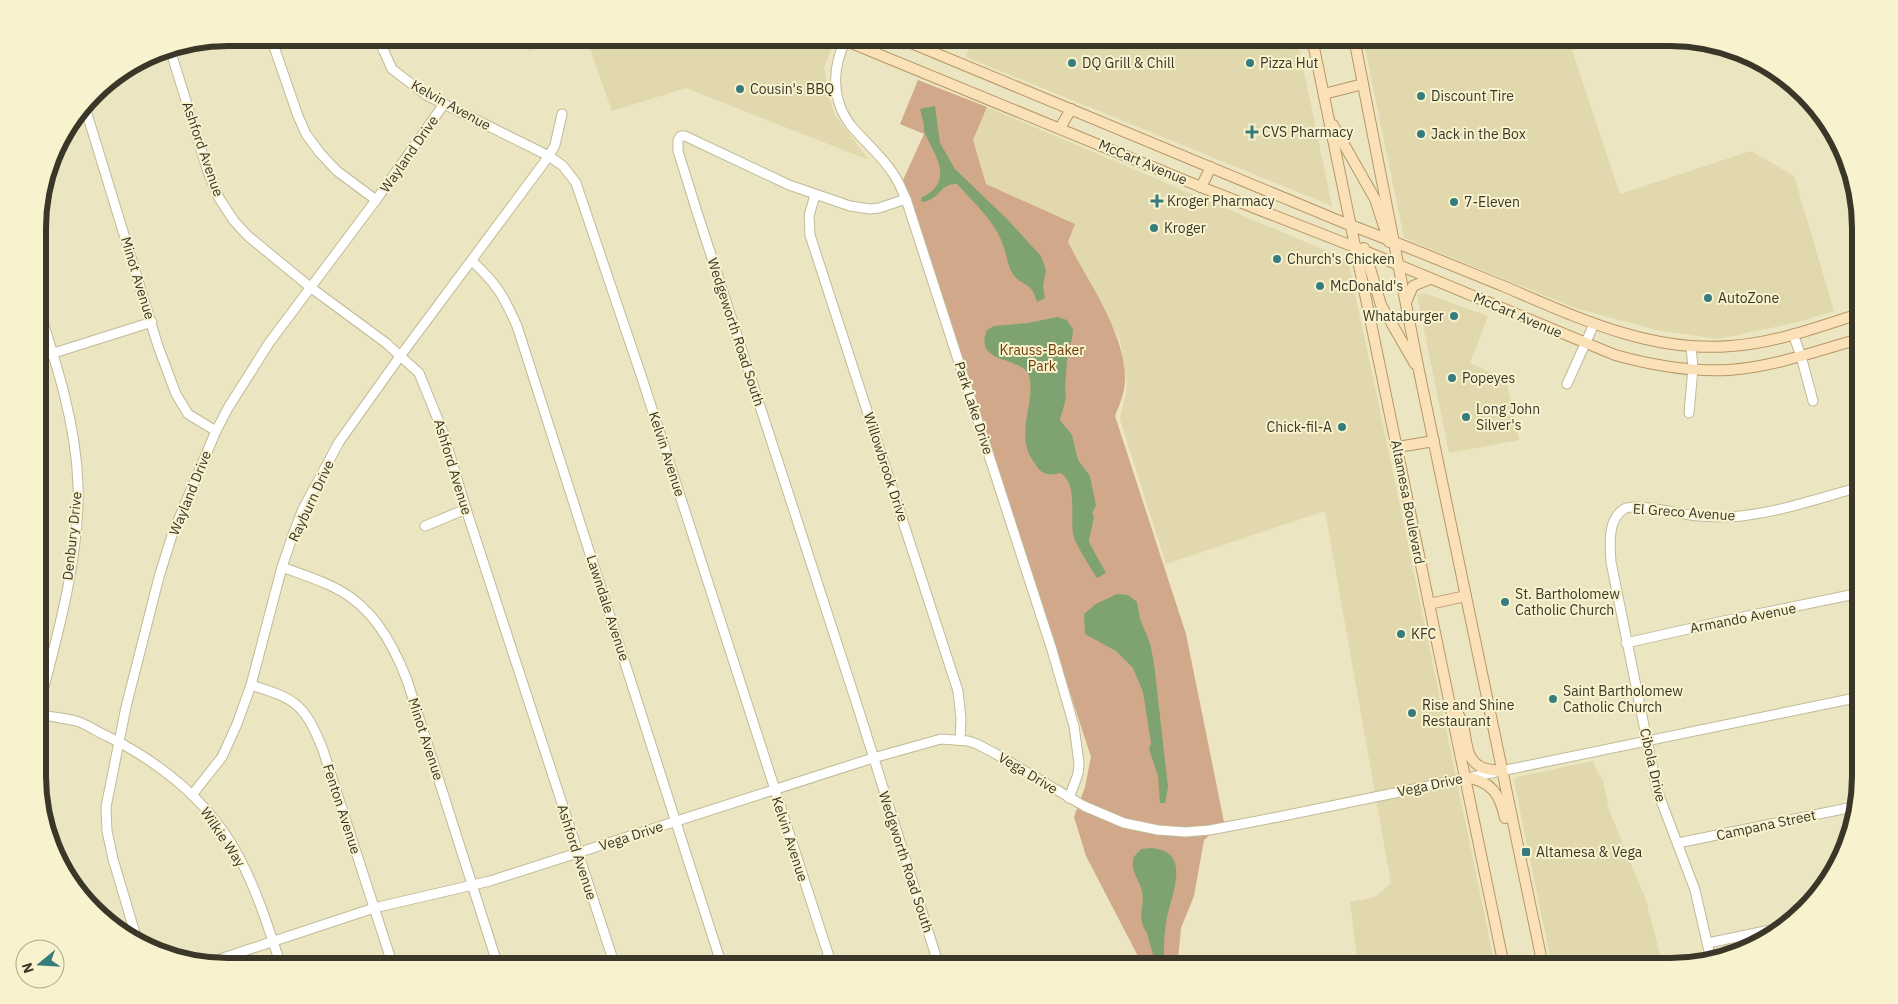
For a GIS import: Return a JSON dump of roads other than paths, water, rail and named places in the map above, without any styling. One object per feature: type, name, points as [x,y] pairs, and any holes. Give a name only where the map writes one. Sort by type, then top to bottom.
[{"type":"main road","name":"McCart Avenue","points":[[863,46],[1201,187],[1360,249],[1585,343],[1635,360],[1693,368],[1730,370],[1801,356],[1852,341]]},
{"type":"main road","name":"McCart Avenue","points":[[918,46],[1594,324],[1656,342],[1691,346],[1730,346],[1793,334],[1852,316]]},
{"type":"main road","name":"Altamesa Boulevard","points":[[1314,46],[1351,225],[1360,249],[1429,604],[1502,958]]},
{"type":"main road","points":[[1356,46],[1391,240]]},
{"type":"main road","points":[[1324,94],[1363,84]]},
{"type":"main road","points":[[1060,128],[1072,109]]},
{"type":"main road","points":[[1329,117],[1375,199],[1399,266],[1419,371],[1541,958]]},
{"type":"main road","points":[[1201,187],[1211,167]]},
{"type":"main road","points":[[1360,249],[1381,305],[1419,371]]},
{"type":"main road","points":[[1406,303],[1413,286],[1430,279]]},
{"type":"main road","points":[[1398,447],[1434,441]]},
{"type":"main road","points":[[1429,604],[1466,596]]},
{"type":"main road","points":[[1450,707],[1460,715],[1468,750],[1474,761],[1479,766],[1487,769],[1502,771]]},
{"type":"main road","points":[[1466,777],[1477,779],[1492,788],[1497,794],[1511,839],[1518,851]]},
{"type":"street","points":[[274,46],[306,134],[337,171],[376,200]]},
{"type":"street","name":"Kelvin Avenue","points":[[382,46],[392,69],[426,95],[549,156],[572,175],[581,194],[642,378],[829,958]]},
{"type":"street","name":"Park Lake Drive","points":[[841,46],[835,80],[840,106],[852,127],[895,176],[906,199],[1052,650],[1074,726],[1079,762],[1078,774],[1069,798]]},
{"type":"street","name":"Ashford Avenue","points":[[172,55],[208,172],[222,204],[248,236],[310,287],[401,354],[419,372],[433,402],[612,958]]},
{"type":"street","name":"Wayland Drive","points":[[135,932],[113,859],[107,830],[106,807],[126,707],[172,535],[216,430],[269,343],[376,200],[444,104]]},
{"type":"street","name":"Minot Avenue","points":[[87,114],[164,362],[182,407],[188,414],[216,430]]},
{"type":"street","name":"Rayburn Drive","points":[[192,795],[222,757],[237,724],[251,685],[282,567],[303,510],[338,442],[401,354],[549,156],[555,145],[562,114]]},
{"type":"street","name":"Wedgeworth Road South","points":[[873,758],[697,212],[678,151],[678,140],[681,136],[685,136],[788,185],[850,206],[870,209],[906,199]]},
{"type":"street","name":"Willowbrook Drive","points":[[815,195],[809,216],[810,234],[958,691],[961,719],[960,740]]},
{"type":"street","name":"Lawndale Avenue","points":[[472,261],[504,297],[517,326],[719,958]]},
{"type":"street","points":[[46,355],[152,322]]},
{"type":"street","points":[[1567,384],[1594,324]]},
{"type":"street","name":"Denbury Drive","points":[[46,332],[69,415],[77,464],[78,508],[72,564],[46,676]]},
{"type":"street","points":[[1793,334],[1813,402]]},
{"type":"street","points":[[1689,413],[1693,368],[1691,346]]},
{"type":"street","name":"El Greco Avenue","points":[[1624,509],[1636,506],[1698,516],[1746,516],[1852,489]]},
{"type":"street","points":[[425,526],[466,509]]},
{"type":"street","name":"Cibola Drive","points":[[1624,509],[1614,520],[1610,548],[1626,643],[1657,790],[1695,890],[1710,953]]},
{"type":"street","name":"Minot Avenue","points":[[282,567],[330,585],[345,594],[380,625],[388,638],[406,680],[495,958]]},
{"type":"street","name":"Armando Avenue","points":[[1626,643],[1852,595]]},
{"type":"street","name":"Fenton Avenue","points":[[251,685],[280,694],[303,709],[309,717],[323,750],[390,958]]},
{"type":"street","name":"Vega Drive","points":[[225,958],[374,908],[472,886],[873,758],[941,739],[960,740],[976,744],[1069,798],[1107,817],[1124,823],[1158,830],[1185,832],[1210,830],[1852,699]]},
{"type":"street","name":"Wilkie Way","points":[[46,715],[77,722],[119,742],[157,764],[192,795],[220,827],[238,855],[249,876],[278,958]]},
{"type":"street","name":"Wedgworth Road South","points":[[873,758],[936,958]]},
{"type":"street","name":"Campana Street","points":[[1678,843],[1849,808]]},
{"type":"street","points":[[1708,943],[1766,930]]},
{"type":"place","name":"DQ Grill & Chill","points":[[1072,63]]},
{"type":"place","name":"Pizza Hut","points":[[1250,63]]},
{"type":"place","name":"Cousin's BBQ","points":[[740,89]]},
{"type":"place","name":"Discount Tire","points":[[1421,96]]},
{"type":"place","name":"CVS Pharmacy","points":[[1252,132]]},
{"type":"place","name":"Jack in the Box","points":[[1421,134]]},
{"type":"place","name":"Kroger Pharmacy","points":[[1157,201]]},
{"type":"place","name":"7-Eleven","points":[[1454,202]]},
{"type":"place","name":"Kroger","points":[[1154,228]]},
{"type":"place","name":"Church's Chicken","points":[[1277,259]]},
{"type":"place","name":"McDonald's","points":[[1320,286]]},
{"type":"place","name":"AutoZone","points":[[1708,298]]},
{"type":"place","name":"Whataburger","points":[[1454,316]]},
{"type":"place","name":"Popeyes","points":[[1452,378]]},
{"type":"place","name":"Long John Silver's","points":[[1466,417]]},
{"type":"place","name":"Chick-fil-A","points":[[1342,427]]},
{"type":"place","name":"St. Bartholomew Catholic Church","points":[[1505,602]]},
{"type":"place","name":"KFC","points":[[1401,634]]},
{"type":"place","name":"Saint Bartholomew Catholic Church","points":[[1553,699]]},
{"type":"place","name":"Rise and Shine Restaurant","points":[[1412,713]]},
{"type":"place","name":"Altamesa & Vega","points":[[1526,852]]},
{"type":"park label","name":"Krauss-Baker Park","points":[[1042,358]]}]
